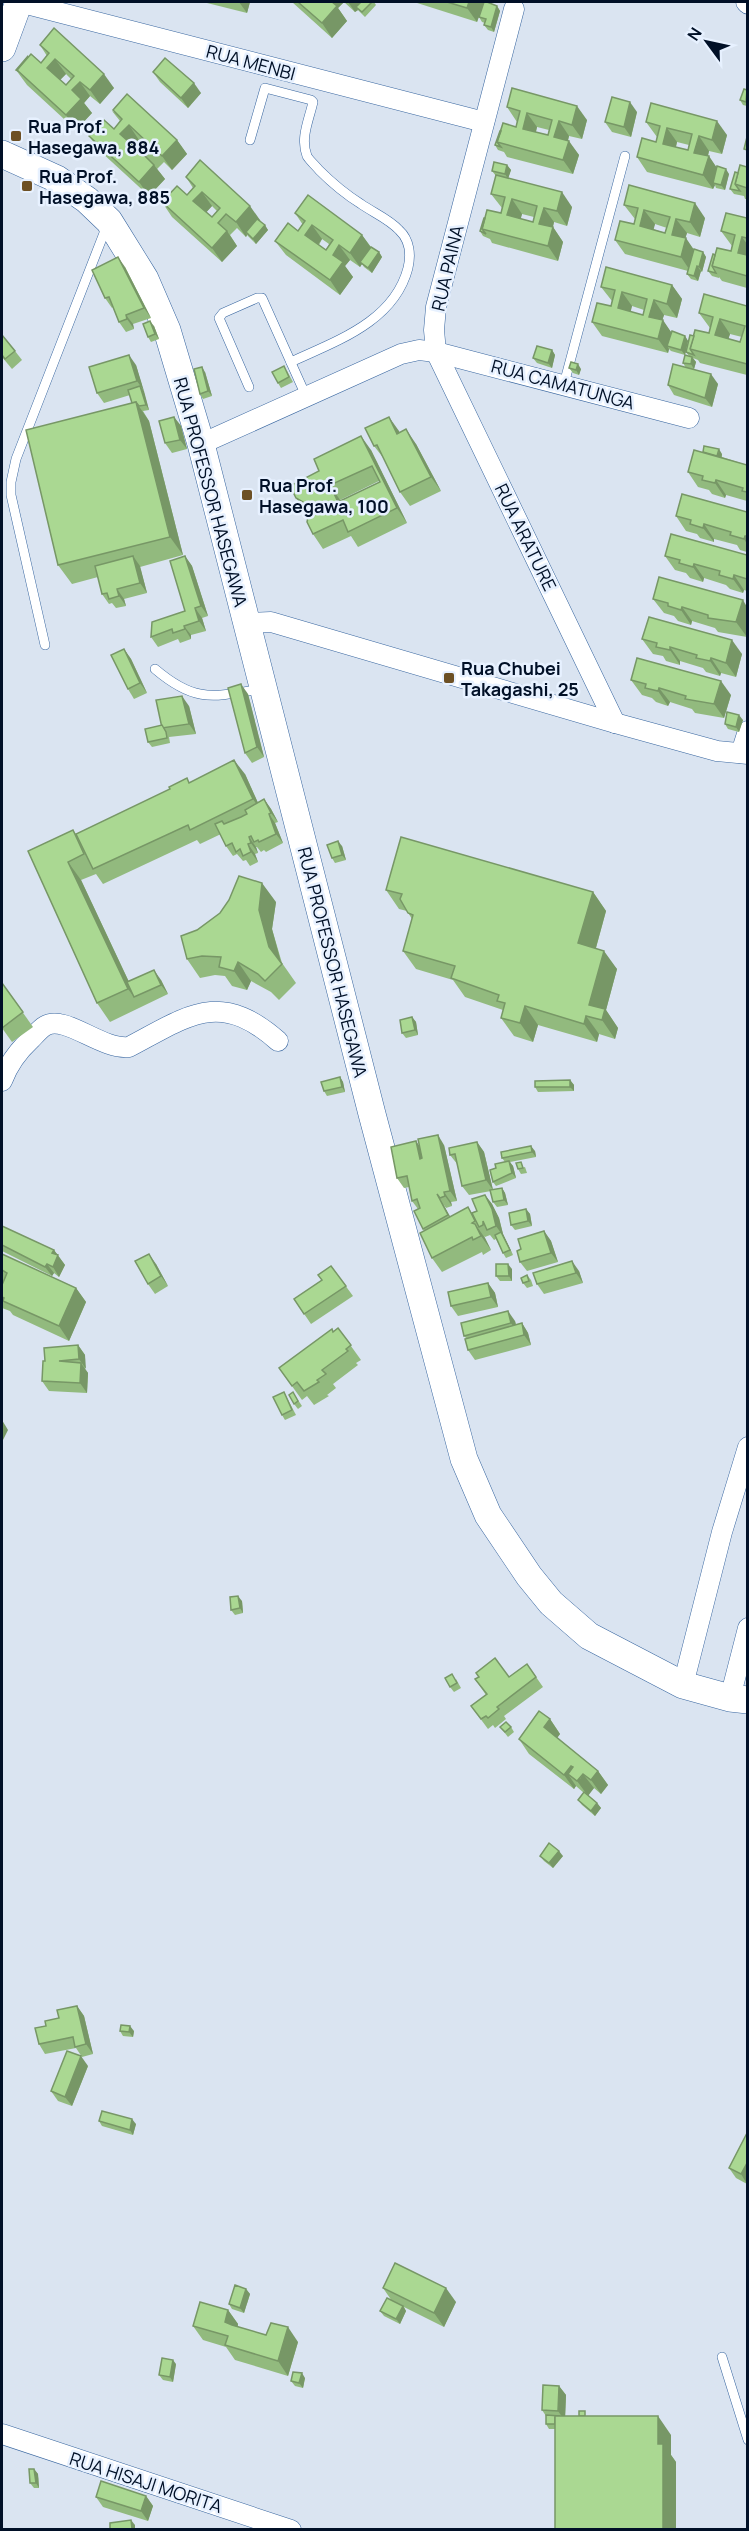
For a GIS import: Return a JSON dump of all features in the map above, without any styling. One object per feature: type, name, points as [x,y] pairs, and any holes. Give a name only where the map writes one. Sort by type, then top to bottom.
[{"type":"street","points":[[2,48],[19,2]]},
{"type":"street","name":"RUA MENBI","points":[[19,2],[483,122]]},
{"type":"street","name":"RUA PAINA","points":[[436,352],[434,330],[436,306],[514,9]]},
{"type":"street","name":"RUA PROFESSOR HASEGAWA","points":[[2,154],[57,179],[87,200],[109,221],[145,279],[167,330],[201,444],[464,1459],[489,1515],[523,1568],[551,1603],[589,1636],[683,1685],[739,1699]]},
{"type":"street","points":[[201,444],[401,354],[419,350],[436,352]]},
{"type":"street","name":"RUA CAMATUNGA","points":[[436,352],[689,418]]},
{"type":"street","name":"RUA ARATURE","points":[[436,352],[615,723]]},
{"type":"street","points":[[246,623],[271,622],[717,751],[744,754],[747,731]]},
{"type":"street","points":[[2,1081],[21,1049],[45,1026],[54,1023],[66,1024],[106,1044],[120,1048],[129,1047],[188,1016],[198,1013],[224,1012],[232,1013],[251,1022],[279,1041]]},
{"type":"street","points":[[683,1685],[722,1532],[747,1447]]},
{"type":"street","points":[[739,1699],[747,1628]]},
{"type":"street","name":"RUA HISAJI MORITA","points":[[2,2434],[291,2529]]},
{"type":"lane","points":[[250,140],[265,88],[311,100],[313,105],[306,125],[304,141],[309,159],[346,194],[400,230],[409,248],[405,281],[394,300],[374,319],[291,362]]},
{"type":"lane","points":[[564,384],[625,156]]},
{"type":"lane","points":[[45,645],[10,495],[10,482],[16,459],[109,221]]},
{"type":"lane","points":[[249,387],[219,321],[223,313],[262,298],[306,396]]},
{"type":"lane","points":[[155,669],[183,688],[200,695],[213,697],[263,689]]},
{"type":"lane","points":[[722,2356],[747,2440]]},
{"type":"building","points":[[298,2],[332,2],[337,6],[322,23]]},
{"type":"building","points":[[361,2],[372,2],[362,12],[356,7]]},
{"type":"building","points":[[447,2],[469,2],[467,8]]},
{"type":"building","points":[[484,2],[497,6],[491,27],[484,25],[486,19],[479,17]]},
{"type":"building","points":[[54,28],[104,74],[90,90],[80,82],[72,90],[81,99],[66,115],[17,70],[31,54],[41,63],[49,53],[40,45]],"holes":[[[55,59],[74,76],[66,85],[47,68]]]},
{"type":"building","points":[[165,58],[194,83],[181,98],[153,72]]},
{"type":"building","points":[[512,88],[577,106],[572,125],[559,121],[554,137],[569,141],[563,160],[497,142],[503,123],[516,127],[520,111],[507,107]],"holes":[[[527,113],[552,120],[548,135],[523,129]]]},
{"type":"building","points":[[744,89],[747,90],[746,102],[740,100]]},
{"type":"building","points":[[127,94],[177,140],[162,156],[154,148],[145,156],[154,165],[139,182],[89,136],[104,120],[114,129],[122,119],[113,110]],"holes":[[[129,125],[147,142],[139,151],[120,134]]]},
{"type":"building","points":[[612,97],[630,102],[624,127],[605,122]]},
{"type":"building","points":[[651,103],[717,121],[712,140],[699,136],[694,153],[709,156],[703,175],[637,157],[642,138],[656,142],[660,126],[646,122]],"holes":[[[667,128],[692,134],[688,150],[663,144]]]},
{"type":"building","points":[[500,131],[497,142],[501,147],[495,145]]},
{"type":"building","points":[[200,160],[250,206],[236,222],[226,214],[218,223],[227,231],[212,248],[162,202],[177,186],[187,195],[195,186],[186,177]],"holes":[[[202,192],[220,208],[212,217],[193,201]]]},
{"type":"building","points":[[494,162],[507,165],[505,174],[492,171]]},
{"type":"building","points":[[740,165],[747,167],[747,188],[735,184]]},
{"type":"building","points":[[717,166],[726,169],[721,185],[713,183]]},
{"type":"building","points":[[735,172],[738,173],[735,184],[740,191],[730,189]]},
{"type":"building","points":[[496,175],[562,192],[557,211],[544,208],[539,224],[553,227],[548,246],[482,229],[487,210],[501,213],[505,197],[491,194]],"holes":[[[512,199],[537,206],[533,222],[507,215]]]},
{"type":"building","points":[[629,185],[695,203],[690,222],[676,219],[672,235],[686,238],[681,257],[615,240],[620,221],[634,224],[638,208],[624,205]],"holes":[[[644,210],[670,217],[665,233],[640,226]]]},
{"type":"building","points":[[308,195],[362,235],[350,253],[339,245],[333,255],[343,262],[330,280],[275,241],[288,223],[298,231],[305,221],[295,213]],"holes":[[[312,225],[333,240],[326,250],[305,235]]]},
{"type":"building","points":[[726,213],[747,218],[747,238],[742,237],[738,253],[747,255],[747,276],[712,266],[717,248],[731,251],[735,235],[721,231]]},
{"type":"building","points":[[484,218],[482,229],[486,234],[480,231]]},
{"type":"building","points":[[257,219],[265,225],[253,239],[246,232]]},
{"type":"building","points":[[371,247],[379,252],[368,268],[360,262]]},
{"type":"building","points":[[694,249],[703,252],[694,276],[687,274]]},
{"type":"building","points":[[713,254],[715,255],[712,266],[716,273],[708,271]]},
{"type":"building","points":[[118,257],[144,308],[126,315],[127,319],[119,322],[109,297],[105,298],[92,270]]},
{"type":"building","points":[[606,267],[672,285],[667,304],[654,300],[649,317],[663,320],[658,339],[592,322],[597,303],[611,306],[615,290],[601,287]],"holes":[[[622,292],[647,299],[643,315],[618,308]]]},
{"type":"building","points":[[704,294],[747,306],[747,364],[690,349],[695,330],[709,333],[713,317],[699,313]],"holes":[[[720,319],[745,326],[740,342],[715,335]]]},
{"type":"building","points":[[150,321],[155,334],[148,337],[143,324]]},
{"type":"building","points":[[672,331],[685,336],[681,350],[667,346]]},
{"type":"building","points":[[2,335],[15,351],[5,359],[2,355]]},
{"type":"building","points":[[690,335],[694,336],[690,349],[694,355],[686,352]]},
{"type":"building","points":[[537,346],[552,350],[548,363],[533,358]]},
{"type":"building","points":[[129,355],[137,381],[97,393],[89,367]]},
{"type":"building","points":[[685,355],[692,357],[691,364],[683,363]]},
{"type":"building","points":[[571,362],[578,364],[576,370],[569,368]]},
{"type":"building","points":[[673,364],[711,374],[705,398],[668,385]]},
{"type":"building","points":[[284,366],[289,377],[278,383],[272,372]]},
{"type":"building","points":[[202,367],[208,391],[200,394],[194,369]]},
{"type":"building","points":[[140,386],[146,405],[139,406],[136,402],[132,403],[128,390]]},
{"type":"building","points":[[136,402],[170,537],[58,565],[26,430]]},
{"type":"building","points":[[174,417],[180,440],[165,443],[159,421]]},
{"type":"building","points":[[389,417],[397,434],[406,429],[431,477],[400,492],[377,445],[374,446],[365,428]]},
{"type":"building","points":[[361,436],[397,508],[348,532],[343,520],[313,534],[307,522],[309,513],[303,502],[296,498],[290,486],[319,471],[314,459]],"holes":[[[372,466],[380,482],[338,502],[330,485]]]},
{"type":"building","points":[[704,446],[719,449],[717,456],[703,452]]},
{"type":"building","points":[[694,450],[747,465],[747,492],[742,491],[743,488],[716,480],[715,483],[702,480],[703,476],[688,472]]},
{"type":"building","points":[[682,494],[747,512],[747,536],[744,539],[730,535],[731,532],[704,524],[703,528],[690,524],[691,520],[676,516]]},
{"type":"building","points":[[671,534],[747,555],[747,579],[734,575],[733,579],[719,575],[720,571],[694,564],[693,567],[665,556]]},
{"type":"building","points":[[133,556],[140,583],[117,589],[119,596],[109,599],[107,593],[102,594],[95,566]]},
{"type":"building","points":[[185,556],[201,606],[195,608],[199,621],[173,633],[172,629],[151,637],[152,622],[185,611],[170,561]]},
{"type":"building","points":[[659,577],[743,600],[736,622],[708,618],[708,615],[682,607],[681,610],[653,599]]},
{"type":"building","points":[[649,617],[732,640],[726,663],[711,658],[710,661],[696,658],[697,655],[670,647],[670,650],[656,647],[657,643],[642,639]]},
{"type":"building","points":[[124,649],[140,683],[128,689],[111,655]]},
{"type":"building","points":[[637,658],[721,681],[714,704],[685,699],[686,696],[659,688],[658,691],[645,688],[646,684],[631,680]]},
{"type":"building","points":[[241,684],[257,747],[245,753],[228,688]]},
{"type":"building","points":[[182,696],[189,724],[162,728],[156,700]]},
{"type":"building","points":[[727,712],[739,715],[736,727],[725,724]]},
{"type":"building","points":[[162,725],[167,738],[148,742],[145,729]]},
{"type":"building","points":[[234,760],[253,799],[190,830],[188,825],[93,869],[76,834],[170,789],[169,787],[187,778],[189,783]]},
{"type":"building","points":[[264,799],[271,813],[269,814],[276,834],[259,842],[258,840],[254,842],[251,836],[249,837],[251,843],[248,844],[251,852],[243,856],[240,849],[236,852],[232,843],[226,846],[215,824],[222,821],[224,824],[247,814],[245,810]]},
{"type":"building","points":[[73,830],[84,854],[68,862],[128,989],[97,1003],[28,851]]},
{"type":"building","points":[[401,837],[593,892],[578,943],[604,951],[589,1005],[605,1009],[602,1020],[586,1016],[584,1024],[525,1006],[520,1023],[501,1018],[505,1003],[497,1001],[499,995],[451,978],[455,966],[403,951],[413,915],[408,913],[400,899],[402,894],[386,890]]},
{"type":"building","points":[[338,841],[342,855],[332,858],[327,845]]},
{"type":"building","points":[[239,876],[262,883],[259,910],[269,947],[282,964],[265,981],[238,962],[234,971],[219,967],[221,957],[202,956],[187,959],[181,936],[197,930],[220,913],[229,900]]},
{"type":"building","points":[[154,970],[161,985],[134,997],[127,982]]},
{"type":"building","points":[[2,983],[23,1012],[2,1028]]},
{"type":"building","points":[[412,1017],[415,1030],[402,1033],[400,1020]]},
{"type":"building","points":[[340,1077],[342,1087],[324,1091],[321,1082]]},
{"type":"building","points":[[570,1080],[570,1087],[535,1087],[535,1081]]},
{"type":"building","points":[[438,1135],[450,1191],[444,1192],[445,1196],[440,1198],[437,1194],[448,1215],[423,1229],[414,1211],[420,1208],[417,1199],[412,1201],[407,1176],[397,1178],[391,1147],[416,1141],[420,1159],[422,1158],[418,1139]]},
{"type":"building","points":[[477,1142],[486,1180],[462,1186],[455,1154],[450,1155],[449,1148]]},
{"type":"building","points":[[531,1146],[532,1152],[502,1158],[501,1152]]},
{"type":"building","points":[[509,1161],[512,1173],[493,1182],[490,1170],[496,1168],[495,1164]]},
{"type":"building","points":[[521,1162],[523,1168],[518,1169],[516,1163]]},
{"type":"building","points":[[502,1188],[504,1200],[493,1202],[490,1190]]},
{"type":"building","points":[[485,1195],[492,1209],[496,1226],[487,1230],[483,1221],[483,1225],[479,1227],[472,1213],[477,1211],[472,1199]]},
{"type":"building","points":[[468,1207],[475,1221],[472,1223],[475,1224],[481,1236],[473,1240],[472,1237],[432,1258],[420,1233]]},
{"type":"building","points":[[526,1209],[528,1221],[511,1225],[509,1213]]},
{"type":"building","points":[[2,1226],[54,1250],[52,1253],[58,1255],[53,1267],[47,1264],[45,1267],[2,1245]]},
{"type":"building","points":[[544,1231],[551,1253],[520,1262],[517,1251],[521,1249],[518,1239]]},
{"type":"building","points":[[501,1232],[510,1250],[503,1253],[495,1235]]},
{"type":"building","points":[[2,1254],[76,1288],[59,1326],[3,1301],[2,1285],[7,1273],[2,1270]]},
{"type":"building","points":[[149,1254],[161,1276],[148,1284],[135,1261]]},
{"type":"building","points":[[572,1261],[576,1273],[537,1284],[533,1273]]},
{"type":"building","points":[[496,1264],[508,1264],[509,1276],[496,1276]]},
{"type":"building","points":[[331,1266],[346,1286],[304,1314],[294,1299],[322,1280],[318,1275]]},
{"type":"building","points":[[527,1275],[529,1281],[523,1283],[521,1278]]},
{"type":"building","points":[[488,1283],[491,1297],[451,1306],[448,1292]]},
{"type":"building","points":[[508,1311],[511,1323],[464,1336],[461,1323]]},
{"type":"building","points":[[522,1323],[524,1335],[468,1350],[465,1339]]},
{"type":"building","points":[[338,1328],[351,1345],[346,1349],[348,1351],[322,1370],[326,1374],[317,1380],[319,1382],[304,1391],[297,1382],[292,1386],[279,1368],[332,1329],[333,1332]]},
{"type":"building","points":[[78,1345],[79,1359],[59,1361],[81,1363],[80,1383],[42,1381],[44,1348]]},
{"type":"building","points":[[284,1392],[292,1410],[282,1415],[273,1397]]},
{"type":"building","points":[[293,1392],[298,1401],[294,1404],[289,1395]]},
{"type":"building","points":[[238,1596],[240,1608],[231,1610],[230,1597]]},
{"type":"building","points":[[495,1658],[509,1677],[527,1664],[536,1677],[497,1707],[499,1709],[488,1718],[486,1716],[481,1719],[471,1706],[487,1694],[475,1679],[479,1677],[476,1673]]},
{"type":"building","points":[[452,1674],[457,1683],[450,1687],[445,1678]]},
{"type":"building","points":[[539,1711],[550,1719],[544,1727],[598,1771],[591,1780],[583,1774],[577,1781],[568,1774],[573,1767],[571,1766],[564,1775],[519,1739]]},
{"type":"building","points":[[506,1722],[511,1727],[505,1732],[500,1727]]},
{"type":"building","points":[[584,1792],[597,1803],[591,1811],[578,1800]]},
{"type":"building","points":[[549,1843],[559,1851],[549,1863],[540,1856]]},
{"type":"building","points":[[77,2006],[86,2044],[75,2047],[73,2037],[39,2044],[35,2028],[46,2026],[45,2021],[59,2018],[57,2010]]},
{"type":"building","points":[[121,2025],[130,2026],[129,2032],[120,2031]]},
{"type":"building","points":[[67,2051],[81,2056],[65,2097],[51,2091]]},
{"type":"building","points":[[102,2111],[132,2119],[130,2130],[99,2121]]},
{"type":"building","points":[[747,2133],[747,2163],[741,2174],[729,2168]]},
{"type":"building","points":[[395,2263],[446,2288],[434,2313],[383,2288]]},
{"type":"building","points":[[235,2285],[246,2289],[240,2308],[229,2304]]},
{"type":"building","points":[[387,2298],[403,2306],[396,2319],[380,2311]]},
{"type":"building","points":[[200,2302],[228,2310],[225,2322],[266,2335],[271,2323],[288,2327],[278,2361],[225,2345],[228,2336],[193,2326]]},
{"type":"building","points":[[162,2358],[173,2360],[170,2377],[159,2375]]},
{"type":"building","points":[[293,2372],[302,2373],[299,2383],[291,2381]]},
{"type":"building","points":[[543,2385],[559,2386],[558,2411],[542,2410]]},
{"type":"building","points":[[579,2411],[585,2411],[585,2416],[579,2416]]},
{"type":"building","points":[[546,2415],[560,2416],[555,2416],[555,2424],[546,2424]]},
{"type":"building","points":[[555,2416],[658,2416],[658,2444],[663,2444],[663,2529],[555,2529]]},
{"type":"building","points":[[29,2469],[34,2469],[36,2483],[30,2483]]},
{"type":"building","points":[[101,2481],[146,2496],[141,2511],[96,2497]]},
{"type":"building","points":[[131,2520],[132,2529],[110,2529],[110,2523]]},
{"type":"place","name":"Rua Prof. Hasegawa, 884","points":[[16,136]]},
{"type":"place","name":"Rua Prof. Hasegawa, 885","points":[[27,186]]},
{"type":"place","name":"Rua Prof. Hasegawa, 100","points":[[247,495]]},
{"type":"place","name":"Rua Chubei Takagashi, 25","points":[[449,678]]}]
